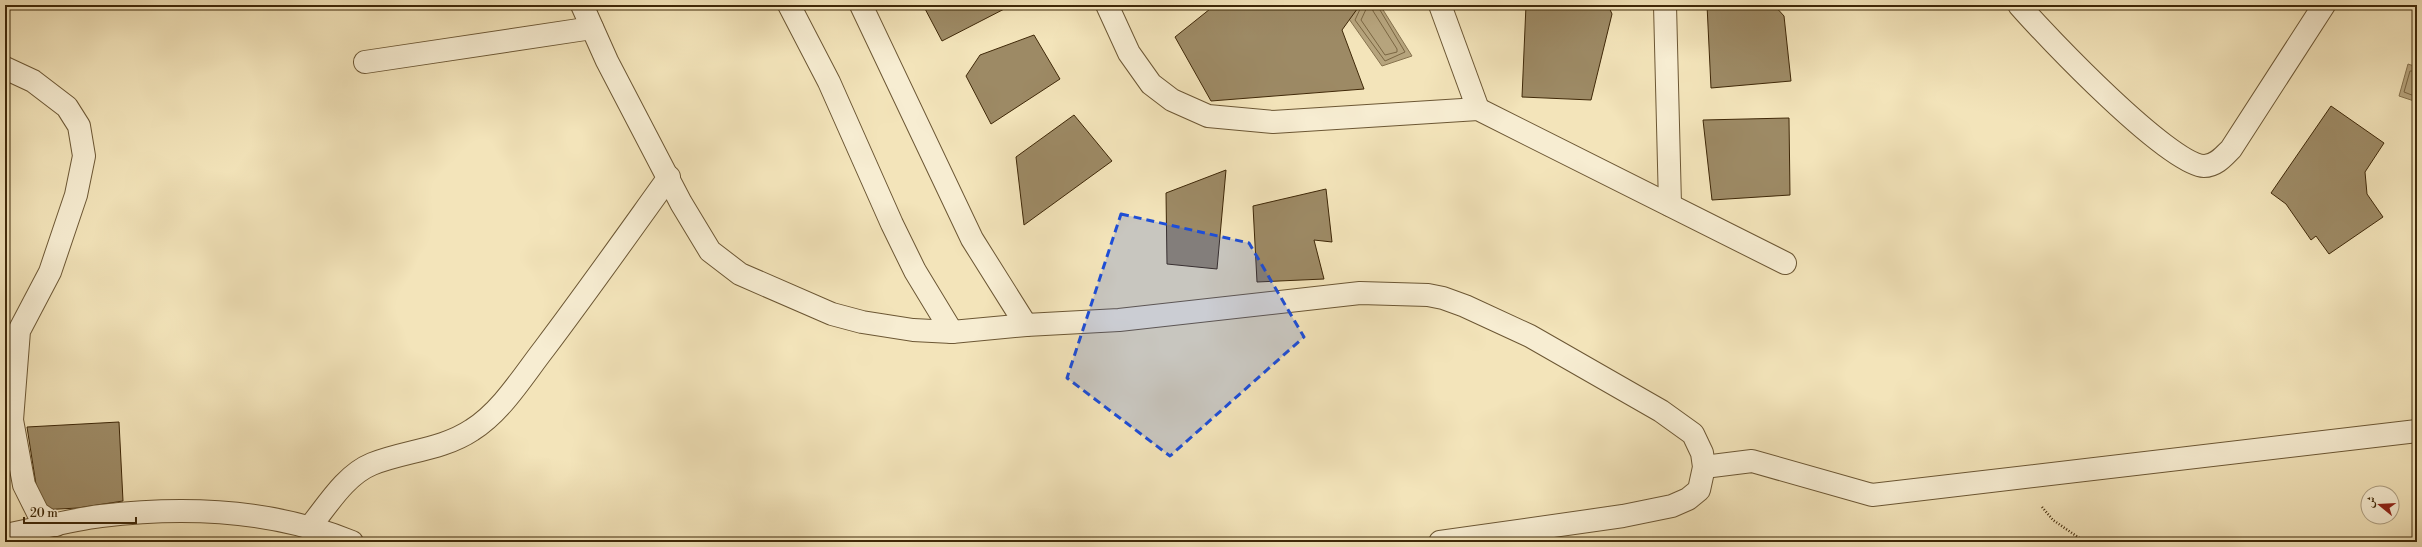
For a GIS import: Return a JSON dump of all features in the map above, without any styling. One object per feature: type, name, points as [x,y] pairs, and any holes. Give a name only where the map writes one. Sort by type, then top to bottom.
[{"type":"street","points":[[582,5],[607,61],[669,177],[681,203],[710,251],[740,274],[832,314],[862,322],[913,330],[952,332],[1026,324],[1119,320],[1360,293],[1398,293],[1443,298],[1530,336],[1661,411],[1693,434],[1702,453],[1704,467],[1698,490],[1688,499],[1672,506],[1623,516],[1440,542]]},
{"type":"street","points":[[789,5],[829,82],[899,237],[916,271],[952,332]]},
{"type":"street","points":[[861,5],[972,239],[1026,324]]},
{"type":"street","points":[[1107,5],[1129,53],[1151,84],[1172,100],[1208,116],[1273,122],[1478,109],[1785,263]]},
{"type":"street","points":[[1440,5],[1478,109]]},
{"type":"street","points":[[1665,5],[1670,205]]},
{"type":"street","points":[[2019,5],[2060,49],[2133,119],[2177,154],[2190,162],[2205,166],[2219,161],[2231,148],[2324,5]]},
{"type":"street","points":[[365,62],[592,28]]},
{"type":"street","points":[[5,68],[33,81],[67,107],[79,126],[84,156],[76,195],[50,272],[19,331],[12,420],[24,485],[38,513],[56,525]]},
{"type":"street","points":[[309,528],[356,473],[371,464],[429,448],[453,439],[472,430],[495,410],[568,318],[669,177]]},
{"type":"street","points":[[1704,467],[1752,461],[1872,495],[2014,477],[2417,431]]},
{"type":"street","points":[[5,535],[99,517],[176,510],[275,518],[352,542]]},
{"type":"path","points":[[2014,477],[2053,520],[2085,542]]},
{"type":"highlighted area","points":[[1121,214],[1249,243],[1304,337],[1170,456],[1067,378]]},
{"type":"water","points":[[1360,5],[1380,5],[1412,56],[1382,66],[1349,19]]},
{"type":"water","points":[[2408,64],[2417,67],[2417,102],[2399,96]]},
{"type":"building","points":[[923,5],[1012,5],[942,41]]},
{"type":"building","points":[[1215,5],[1360,5],[1342,30],[1364,89],[1211,101],[1175,37]]},
{"type":"building","points":[[1526,5],[1608,5],[1612,14],[1591,100],[1522,97]]},
{"type":"building","points":[[1707,5],[1774,5],[1784,16],[1791,81],[1711,88]]},
{"type":"building","points":[[1034,35],[1060,79],[991,124],[966,76],[980,55]]},
{"type":"building","points":[[2331,106],[2384,143],[2365,172],[2367,194],[2383,217],[2329,254],[2316,236],[2311,240],[2286,204],[2271,193]]},
{"type":"building","points":[[1074,115],[1112,161],[1024,225],[1016,157]]},
{"type":"building","points":[[1789,118],[1790,195],[1712,200],[1703,120]]},
{"type":"building","points":[[1226,170],[1217,269],[1167,264],[1166,193]]},
{"type":"building","points":[[1326,189],[1332,242],[1314,240],[1324,279],[1257,282],[1253,206]]},
{"type":"building","points":[[119,422],[123,501],[78,508],[40,510],[27,427]]}]
